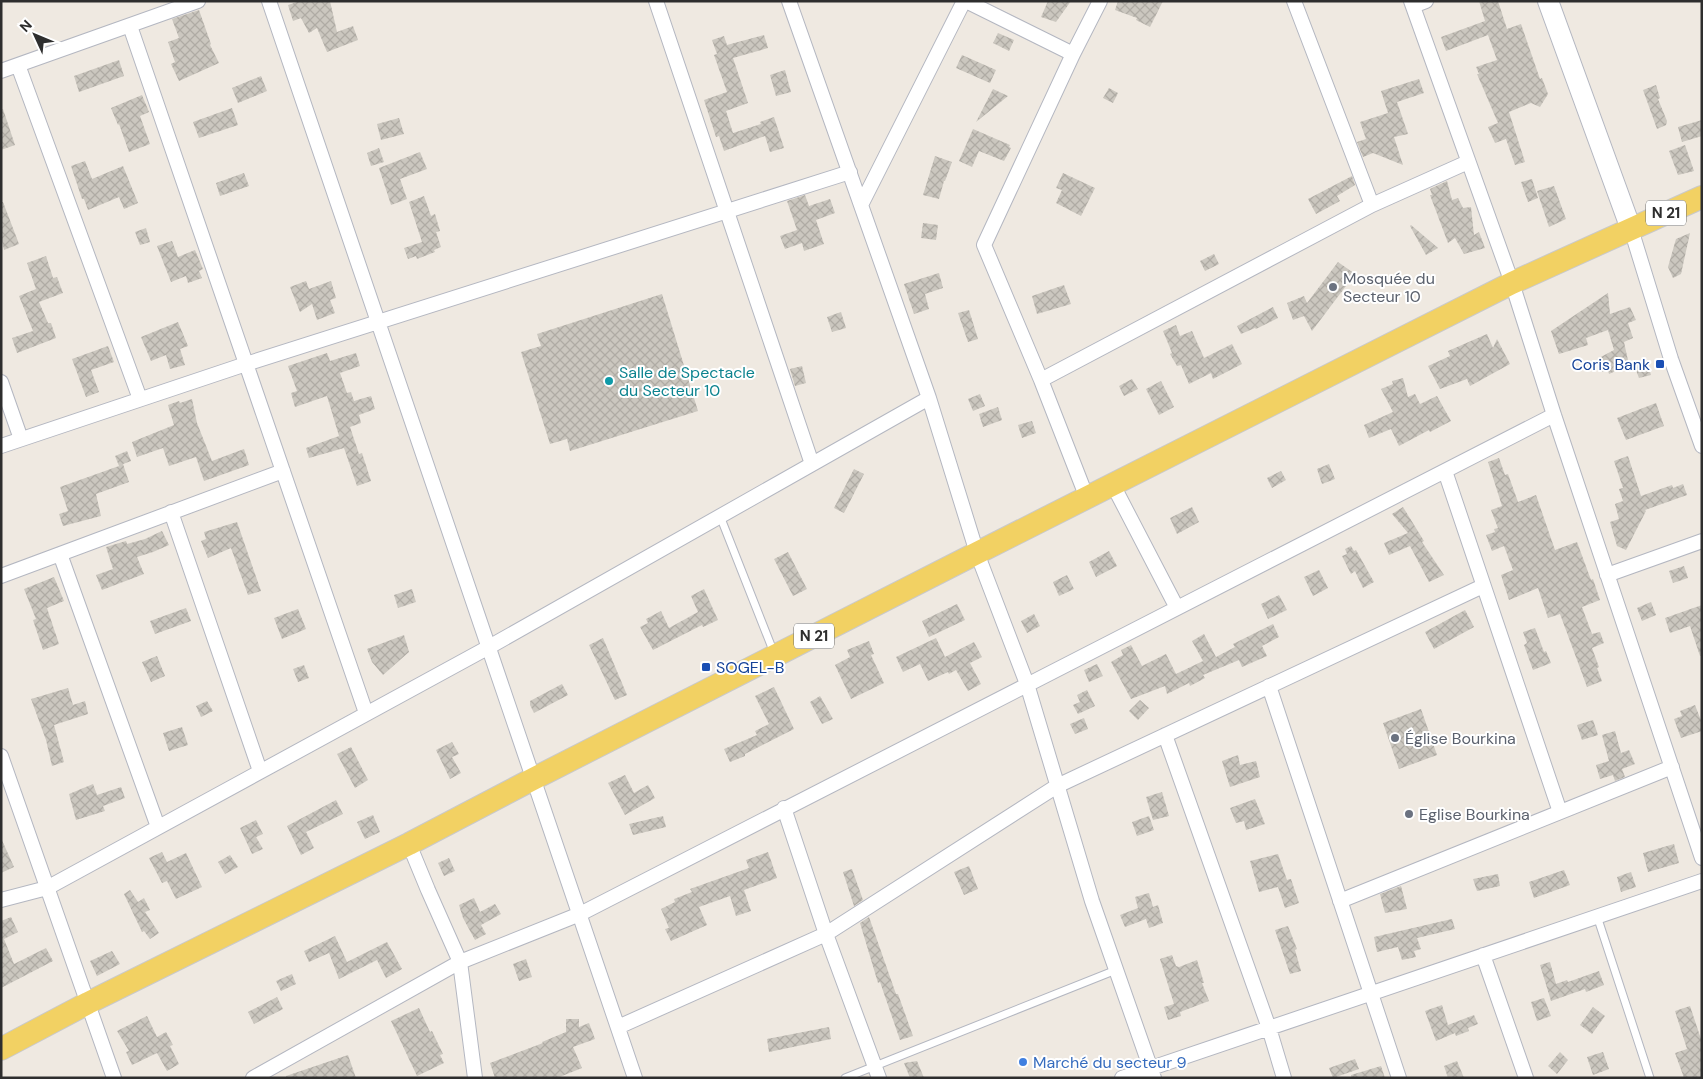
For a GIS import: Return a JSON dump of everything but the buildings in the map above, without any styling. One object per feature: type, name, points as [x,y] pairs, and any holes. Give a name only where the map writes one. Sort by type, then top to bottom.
[{"type":"main road","name":"N 21","points":[[1,1049],[88,1003],[409,844],[534,778],[1512,283],[1702,197]]},
{"type":"street","points":[[1,71],[198,1]]},
{"type":"street","points":[[270,1],[635,1078]]},
{"type":"street","points":[[656,1],[812,464]]},
{"type":"street","points":[[789,1],[929,398],[977,553],[1026,684],[1092,901],[1152,1073]]},
{"type":"street","points":[[861,205],[965,1],[1073,54]]},
{"type":"street","points":[[1088,498],[984,245],[1073,54],[1100,1]]},
{"type":"street","points":[[1294,1],[1372,205]]},
{"type":"street","points":[[1548,1],[1631,229],[1671,359],[1702,446]]},
{"type":"street","points":[[1416,3],[1468,162],[1512,283],[1554,415],[1702,858]]},
{"type":"street","points":[[130,26],[366,713]]},
{"type":"street","points":[[18,65],[140,400]]},
{"type":"street","points":[[1041,380],[1372,205],[1468,162]]},
{"type":"street","points":[[1,446],[378,321],[850,172]]},
{"type":"street","points":[[1,382],[21,439]]},
{"type":"street","points":[[1,900],[47,888],[489,647],[929,398]]},
{"type":"street","points":[[254,1078],[460,962],[580,914],[1554,415]]},
{"type":"street","points":[[1445,471],[1560,812]]},
{"type":"street","points":[[1,576],[283,472]]},
{"type":"street","points":[[1113,485],[1177,608]]},
{"type":"street","points":[[171,512],[260,771]]},
{"type":"street","points":[[1607,575],[1702,541]]},
{"type":"street","points":[[60,554],[158,827]]},
{"type":"street","points":[[618,1028],[826,934],[1057,786],[1484,586]]},
{"type":"street","points":[[1269,686],[1399,1078]]},
{"type":"street","points":[[1165,735],[1269,1028],[1284,1078]]},
{"type":"street","points":[[1,756],[114,1078]]},
{"type":"street","points":[[1340,901],[1672,767]]},
{"type":"street","points":[[784,808],[826,934],[877,1072]]},
{"type":"street","points":[[409,844],[460,962],[475,1078]]},
{"type":"street","points":[[1122,1078],[1152,1073],[1269,1028],[1702,881]]},
{"type":"street","points":[[1483,955],[1526,1078]]},
{"type":"lane","points":[[720,516],[775,656]]},
{"type":"lane","points":[[1597,916],[1650,1078]]},
{"type":"lane","points":[[845,1078],[877,1072],[1116,970]]},
{"type":"place","name":"Mosquée du Secteur 10","points":[[1333,287]]},
{"type":"place","name":"Coris Bank","points":[[1660,364]]},
{"type":"place","name":"Salle de Spectacle du Secteur 10","points":[[609,381]]},
{"type":"place","name":"SOGEL-B","points":[[706,667]]},
{"type":"place","name":"Église Bourkina","points":[[1395,738]]},
{"type":"place","name":"Eglise Bourkina","points":[[1409,814]]},
{"type":"place","name":"Marché du secteur 9","points":[[1023,1062]]}]
